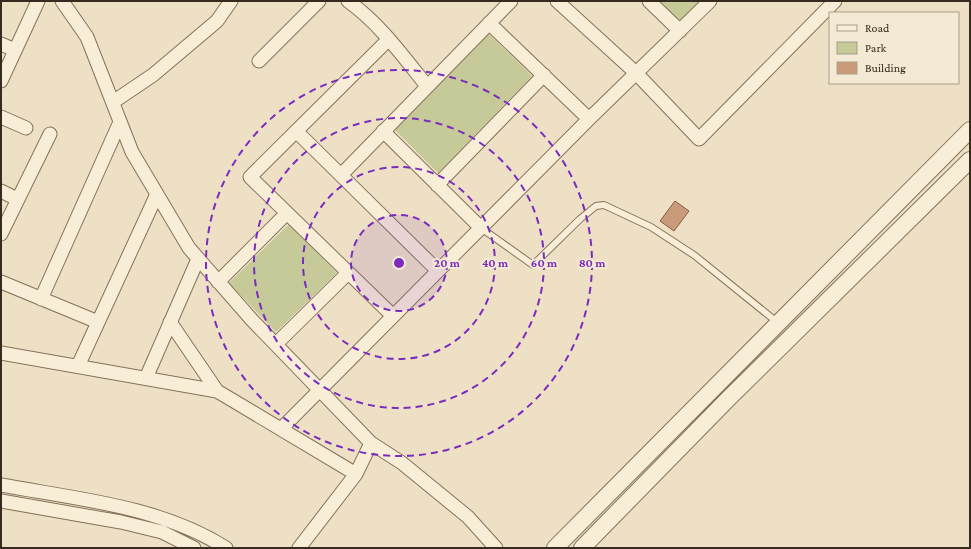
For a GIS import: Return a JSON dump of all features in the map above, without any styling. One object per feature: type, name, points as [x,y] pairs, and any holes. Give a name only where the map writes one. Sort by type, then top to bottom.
[{"type":"street","points":[[1,81],[38,1]]},
{"type":"street","points":[[62,1],[87,37],[132,152],[189,248],[218,282],[371,443],[402,463],[468,517],[496,548]]},
{"type":"street","points":[[113,102],[153,75],[211,26],[231,1]]},
{"type":"street","points":[[259,61],[319,1]]},
{"type":"street","points":[[348,1],[364,13],[389,38],[427,86]]},
{"type":"street","points":[[341,175],[511,1]]},
{"type":"street","points":[[557,1],[636,73],[699,139],[836,1]]},
{"type":"street","points":[[649,1],[680,31]]},
{"type":"street","points":[[281,429],[636,73],[710,1]]},
{"type":"street","points":[[489,23],[590,119]]},
{"type":"street","points":[[389,38],[250,177],[393,316]]},
{"type":"street","points":[[1,44],[15,50]]},
{"type":"street","points":[[437,184],[544,75]]},
{"type":"street","points":[[1,117],[26,128]]},
{"type":"street","points":[[40,299],[120,122]]},
{"type":"street","points":[[555,548],[970,130]]},
{"type":"street","points":[[383,131],[481,228]]},
{"type":"street","points":[[296,132],[438,271]]},
{"type":"street","points":[[1,234],[17,198],[50,134]]},
{"type":"street","points":[[582,548],[769,358],[970,160]]},
{"type":"street","points":[[1,191],[17,198]]},
{"type":"street","points":[[78,366],[157,194]]},
{"type":"street","points":[[218,282],[287,214]]},
{"type":"street","points":[[146,378],[198,259]]},
{"type":"street","points":[[276,344],[348,273]]},
{"type":"street","points":[[1,282],[98,322]]},
{"type":"street","points":[[170,322],[217,391]]},
{"type":"street","points":[[756,346],[769,358]]},
{"type":"street","points":[[1,353],[217,391],[356,474]]},
{"type":"street","points":[[299,548],[356,474],[371,443]]},
{"type":"street","points":[[1,485],[136,510],[171,521],[213,540],[226,548]]},
{"type":"street","points":[[1,501],[162,532],[194,548]]},
{"type":"lane","points":[[481,228],[533,265],[591,210],[596,206],[604,205],[651,227],[694,255],[778,323]]},
{"type":"green space","points":[[656,1],[702,1],[679,24]]},
{"type":"green space","points":[[489,34],[532,76],[438,173],[395,130]]},
{"type":"green space","points":[[289,224],[337,273],[276,332],[229,283]]},
{"type":"building","points":[[675,201],[689,211],[674,231],[660,221]]}]
